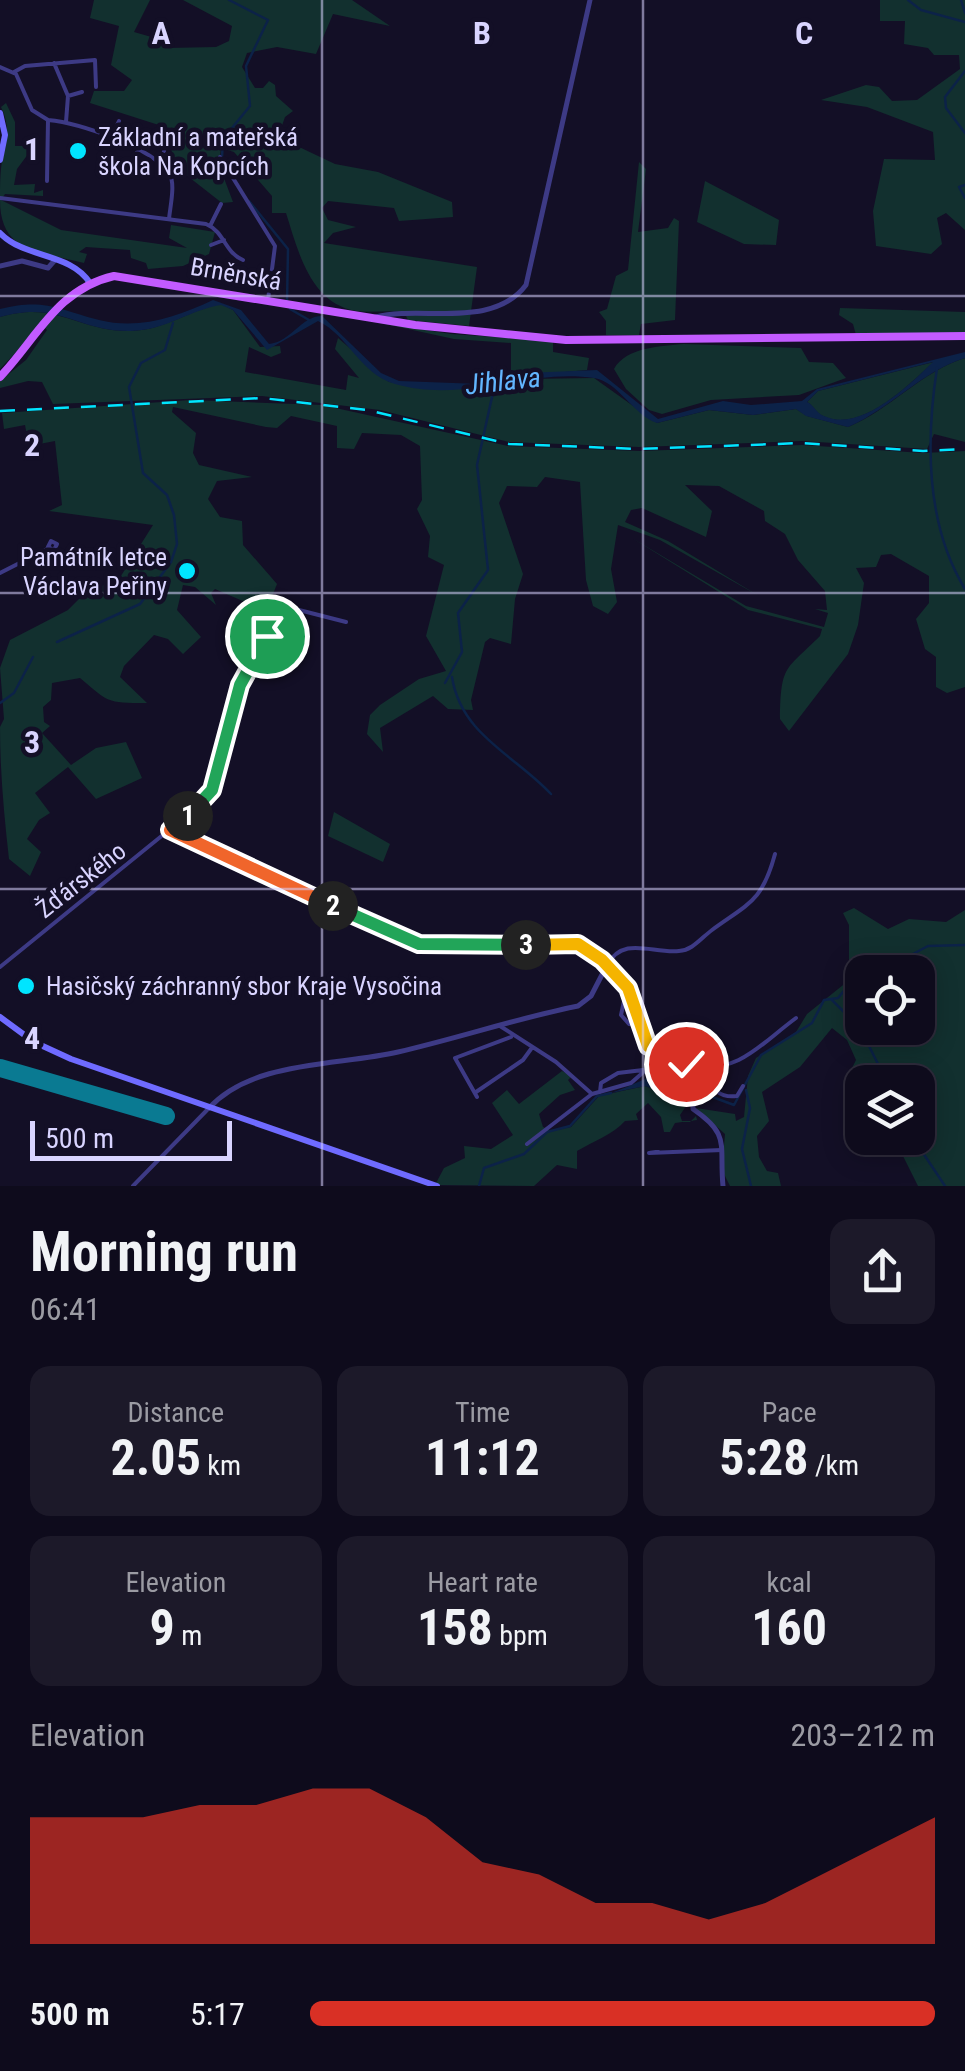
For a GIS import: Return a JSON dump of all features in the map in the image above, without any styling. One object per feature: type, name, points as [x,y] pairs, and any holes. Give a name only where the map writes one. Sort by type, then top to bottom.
[{"type":"main road","points":[[0,160],[5,138],[1,116]]},
{"type":"main road","points":[[0,234],[18,248],[74,267],[89,282],[45,320],[0,377]]},
{"type":"main road","name":"Brněnská","points":[[89,282],[128,276],[337,313],[575,340],[965,336]]},
{"type":"main road","points":[[0,1016],[60,1055],[437,1186]]},
{"type":"street","points":[[373,318],[458,314],[509,300],[524,288],[540,236],[590,0]]},
{"type":"street","points":[[0,67],[14,72],[54,63],[95,60],[96,87]]},
{"type":"street","points":[[54,63],[68,96],[66,122]]},
{"type":"street","points":[[14,72],[32,110],[48,120],[112,136],[161,167],[172,179],[168,220]]},
{"type":"street","points":[[68,96],[82,92]]},
{"type":"street","points":[[47,181],[48,120]]},
{"type":"street","points":[[112,136],[118,122]]},
{"type":"street","points":[[137,152],[149,132]]},
{"type":"street","points":[[161,167],[166,140]]},
{"type":"street","points":[[220,156],[274,244],[268,300]]},
{"type":"street","points":[[3,198],[168,220],[198,220],[210,226],[241,258]]},
{"type":"street","points":[[210,226],[221,204]]},
{"type":"street","points":[[211,245],[224,240]]},
{"type":"street","points":[[0,266],[24,262],[48,268],[55,260]]},
{"type":"street","points":[[0,574],[49,548]]},
{"type":"street","name":"Žďárského","points":[[0,967],[209,795],[240,685],[276,620],[292,610],[346,622]]},
{"type":"street","points":[[170,830],[419,944],[578,944],[604,963],[631,996],[648,1046],[696,1069],[723,1070],[746,1060],[796,1018]]},
{"type":"street","points":[[133,1186],[226,1090],[281,1073],[396,1053],[586,1002],[604,963],[611,957],[632,947],[690,948],[752,904],[767,882],[775,854]]},
{"type":"street","points":[[631,996],[624,1001],[622,1015],[629,1024],[638,1025]]},
{"type":"street","points":[[498,1024],[531,1050],[556,1062],[592,1094]]},
{"type":"street","points":[[511,1036],[455,1058],[476,1095],[531,1050]]},
{"type":"street","points":[[600,1092],[601,1083],[614,1075],[655,1066],[663,1055]]},
{"type":"street","points":[[696,1069],[712,1088],[728,1097],[737,1096],[743,1086]]},
{"type":"street","points":[[696,1069],[693,1109],[712,1120],[721,1132],[723,1186]]},
{"type":"street","points":[[528,1144],[592,1094],[630,1083],[643,1070]]},
{"type":"street","points":[[658,1152],[722,1150]]},
{"type":"green space","points":[[94,0],[150,0],[134,32],[162,40],[168,48],[216,47],[229,41],[232,26],[183,0],[352,0],[390,26],[333,14],[316,54],[277,47],[247,53],[242,67],[255,88],[263,88],[269,81],[275,85],[276,96],[293,111],[285,117],[278,137],[335,164],[378,172],[452,202],[453,217],[399,221],[394,208],[328,201],[322,208],[328,220],[356,227],[333,233],[324,243],[477,267],[469,326],[408,320],[404,312],[362,312],[340,306],[327,298],[308,273],[286,213],[272,213],[272,196],[234,152],[221,148],[219,165],[233,202],[222,203],[176,167],[165,127],[90,103],[94,91],[124,91],[132,80],[111,65],[119,26],[90,18]]},
{"type":"green space","points":[[880,0],[965,0],[965,230],[946,213],[937,218],[942,244],[931,254],[876,246],[873,211],[884,159],[935,160],[933,132],[867,107],[821,100],[866,85],[879,87],[892,101],[917,100],[960,69],[959,55],[934,55],[928,48],[904,44],[905,21],[880,21]]},
{"type":"green space","points":[[6,103],[15,122],[15,146],[34,146],[17,169],[14,185],[35,184],[34,193],[43,190],[43,196],[5,194],[1,200],[61,230],[187,248],[169,238],[171,225],[215,232],[209,254],[183,266],[148,269],[146,263],[131,258],[130,250],[86,247],[79,252],[87,254],[84,263],[26,248],[15,241],[2,218],[0,200],[7,134],[1,107]]},
{"type":"green space","points":[[639,162],[646,169],[638,232],[668,228],[674,218],[679,221],[675,320],[641,324],[639,335],[606,335],[606,321],[599,312],[607,309],[616,276],[628,270]]},
{"type":"green space","points":[[705,181],[779,220],[776,245],[744,244],[697,222]]},
{"type":"green space","points":[[221,304],[233,310],[260,347],[280,346],[281,353],[271,357],[249,347],[245,372],[346,390],[348,375],[359,378],[335,349],[338,338],[389,382],[483,390],[524,379],[594,378],[657,423],[709,410],[753,415],[796,409],[807,416],[848,427],[934,372],[965,358],[965,442],[934,434],[927,449],[802,441],[639,447],[509,442],[380,410],[262,396],[53,404],[42,382],[0,388],[0,381],[26,360],[47,330],[42,325],[0,369],[0,317],[37,312],[96,327],[131,331],[155,327]]},
{"type":"green space","points":[[840,308],[965,312],[965,332],[856,335],[853,324],[839,315]]},
{"type":"green space","points":[[376,322],[451,334],[553,341],[553,352],[589,358],[587,370],[511,377],[511,343],[454,339]]},
{"type":"green space","points":[[684,344],[801,348],[809,362],[833,363],[846,378],[799,395],[711,400],[662,414],[649,410],[626,389],[614,369],[636,352]]},
{"type":"green space","points":[[934,362],[883,404],[853,418],[823,416],[807,402],[818,391]]},
{"type":"green space","points":[[191,400],[322,405],[508,446],[639,451],[802,445],[923,453],[965,451],[965,687],[947,693],[936,687],[936,657],[925,649],[916,619],[929,603],[929,576],[891,554],[881,555],[876,567],[856,568],[864,583],[858,625],[848,654],[789,731],[780,719],[784,678],[822,629],[748,610],[632,538],[746,606],[824,627],[828,613],[815,609],[827,610],[825,591],[798,560],[785,534],[765,521],[764,511],[719,486],[685,485],[712,511],[706,537],[642,508],[631,510],[625,522],[668,541],[759,596],[660,540],[618,525],[611,569],[617,602],[608,614],[593,606],[586,580],[580,482],[545,477],[537,487],[507,486],[499,503],[523,574],[515,599],[511,644],[490,638],[485,642],[471,700],[473,710],[448,709],[433,696],[380,728],[383,752],[367,734],[370,715],[419,679],[446,671],[426,636],[444,565],[428,557],[430,536],[417,509],[422,500],[420,446],[401,435],[362,433],[354,449],[337,448],[337,426],[291,416],[277,428],[266,427],[173,407],[172,412],[196,433],[193,453],[199,465],[252,477],[217,481],[208,499],[220,517],[242,521],[243,545],[277,584],[269,604],[259,608],[215,589],[211,593],[216,605],[195,587],[183,585],[177,610],[201,637],[183,654],[168,639],[154,635],[124,666],[120,677],[147,703],[109,700],[80,678],[52,683],[51,700],[43,707],[44,722],[50,726],[42,733],[71,765],[96,748],[126,742],[142,778],[96,799],[68,767],[35,793],[50,813],[39,820],[27,839],[41,852],[30,876],[9,859],[1,760],[0,727],[4,719],[0,668],[10,640],[68,610],[86,592],[119,579],[153,525],[49,511],[62,505],[55,441],[29,446],[25,425],[4,429],[2,413]]},
{"type":"green space","points":[[334,812],[390,844],[383,862],[328,836]]},
{"type":"green space","points":[[854,908],[888,929],[909,919],[946,922],[965,910],[965,1186],[918,1186],[902,1155],[935,1155],[935,1065],[854,1065],[856,1060],[849,1045],[935,1045],[935,955],[849,955],[849,925],[843,913]]},
{"type":"green space","points":[[845,983],[845,1038],[832,1028],[800,1067],[762,1092],[769,1121],[757,1136],[759,1157],[767,1171],[778,1173],[781,1186],[730,1186],[722,1170],[725,1134],[696,1108],[735,1114],[736,1121],[744,1117],[748,1076],[756,1058],[796,1032],[807,1014]]},
{"type":"green space","points":[[562,1071],[572,1076],[568,1080],[575,1090],[560,1095],[539,1114],[543,1127],[552,1131],[571,1127],[599,1096],[645,1086],[689,1102],[680,1115],[686,1122],[675,1123],[670,1132],[664,1132],[661,1117],[648,1103],[636,1114],[638,1120],[625,1121],[577,1151],[577,1169],[557,1165],[534,1186],[435,1185],[444,1168],[465,1158],[464,1146],[491,1149],[513,1135],[492,1103],[507,1090],[519,1104]]},
{"type":"water","name":"Jihlava","points":[[213,300],[241,310],[269,344],[284,339],[308,320],[322,316],[381,373],[399,381],[480,384],[525,373],[597,370],[658,419],[723,401],[751,405],[802,401],[817,389],[965,352],[965,358],[934,372],[848,427],[806,416],[796,409],[753,415],[709,410],[657,423],[611,386],[594,378],[545,378],[446,390],[395,384],[372,372],[338,335],[318,321],[267,350],[233,310],[221,305],[156,327],[131,331],[96,327],[38,312],[0,317],[0,309],[40,305],[99,320],[129,323],[172,316]],"holes":[[[933,362],[883,404],[853,418],[838,420],[824,416],[807,402],[818,391]]]},
{"type":"water","points":[[678,1068],[691,1073],[689,1102],[645,1086],[611,1093],[660,1073]]},
{"type":"waterway","points":[[222,157],[223,139],[250,106],[246,66],[268,20],[229,0]]},
{"type":"waterway","points":[[908,0],[921,10],[965,22]]},
{"type":"waterway","points":[[961,0],[965,13]]},
{"type":"waterway","points":[[965,71],[945,97],[946,108],[965,133]]},
{"type":"waterway","points":[[965,185],[959,187],[965,198]]},
{"type":"waterway","points":[[249,201],[288,249],[287,302]]},
{"type":"waterway","points":[[290,309],[309,320]]},
{"type":"waterway","points":[[57,642],[140,604],[171,562],[177,544],[174,515],[167,495],[143,473],[129,387],[141,363],[165,350],[173,323]]},
{"type":"waterway","points":[[937,368],[931,424],[932,482],[943,538],[965,589]]},
{"type":"waterway","name":"Jihlava","points":[[445,683],[462,652],[458,613],[488,570],[477,465],[494,388]]},
{"type":"waterway","points":[[0,703],[14,693],[33,657]]},
{"type":"waterway","points":[[452,677],[457,697],[478,729],[551,794]]},
{"type":"waterway","points":[[911,955],[928,946],[965,945]]},
{"type":"waterway","points":[[691,1075],[703,1080],[707,1095],[734,1105],[761,1055],[812,1023],[824,1000],[838,998],[845,990]]},
{"type":"waterway","points":[[832,1000],[860,1028],[878,1065]]},
{"type":"waterway","points":[[746,1090],[750,1108],[742,1149],[751,1186]]},
{"type":"waterway","points":[[479,1186],[484,1168],[524,1154],[547,1132],[570,1126],[597,1096],[611,1093]]},
{"type":"waterway","points":[[924,1155],[945,1186]]},
{"type":"runway","points":[[0,1068],[166,1116]]},
{"type":"railway","points":[[0,411],[262,398],[367,410],[509,444],[639,449],[802,443],[923,451],[965,449]]},
{"type":"place","name":"Základní a mateřská škola Na Kopcích","points":[[78,151]]},
{"type":"place","name":"Památník letce Václava Peřiny","points":[[187,571]]},
{"type":"place","name":"Hasičský záchranný sbor Kraje Vysočina","points":[[26,986]]},
{"type":"route","points":[[267,636],[234,701],[212,790],[202,804],[170,830],[419,944],[578,944],[624,981],[648,1046],[686,1064]]}]
